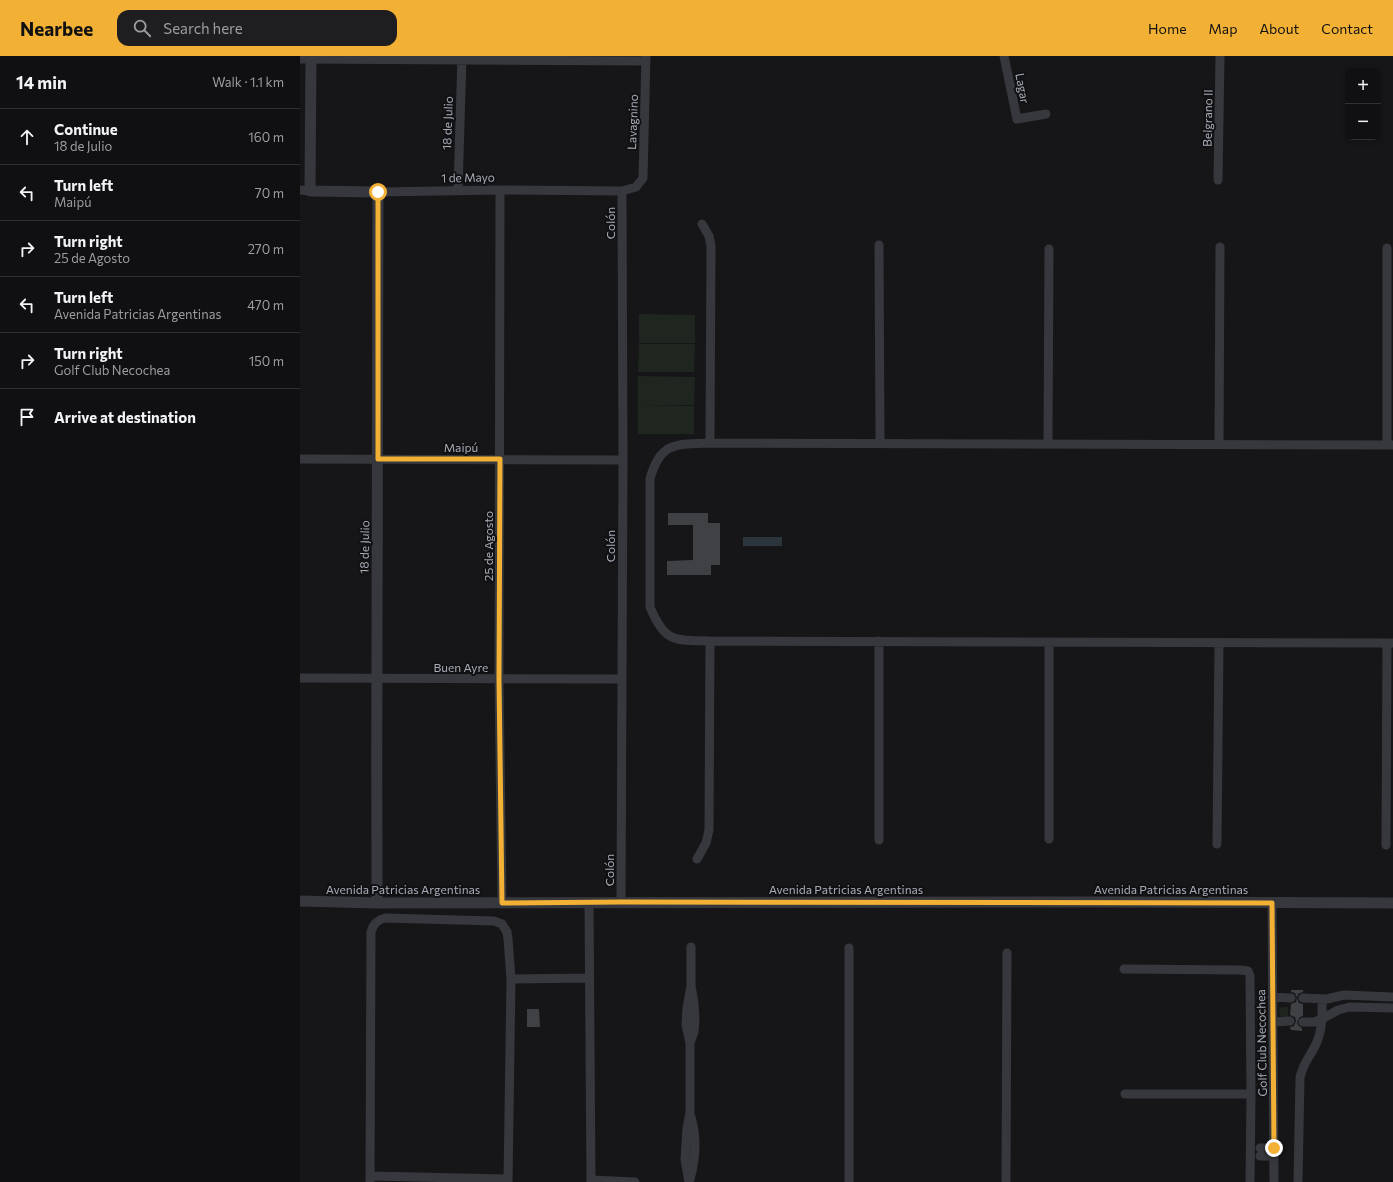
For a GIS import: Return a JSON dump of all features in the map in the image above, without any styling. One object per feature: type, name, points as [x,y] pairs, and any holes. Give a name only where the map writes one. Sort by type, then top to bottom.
[{"type":"street","name":"Lagar","points":[[1004,56],[1017,119],[1046,114]]},
{"type":"street","name":"Belgrano II","points":[[1218,180],[1220,56]]},
{"type":"street","points":[[305,191],[307,58],[646,58]]},
{"type":"street","name":"18 de Julio","points":[[458,190],[462,58]]},
{"type":"street","name":"Lavagnino","points":[[636,187],[643,178],[646,58]]},
{"type":"street","name":"1 de Mayo","points":[[305,191],[622,191],[636,187]]},
{"type":"street","name":"25 de Agosto","points":[[500,190],[499,679],[502,903]]},
{"type":"street","name":"Colón","points":[[621,902],[623,460],[622,191]]},
{"type":"street","name":"18 de Julio","points":[[377,903],[376,678],[378,192]]},
{"type":"street","points":[[702,224],[709,236],[711,246],[710,443]]},
{"type":"street","points":[[880,245],[880,443]]},
{"type":"street","points":[[1219,444],[1220,247]]},
{"type":"street","points":[[1386,845],[1390,643],[679,640],[666,634],[657,623],[650,607],[650,479],[654,466],[660,455],[671,447],[681,444],[880,443],[1390,445],[1387,248]]},
{"type":"street","points":[[1048,444],[1049,249]]},
{"type":"street","name":"Maipú","points":[[300,459],[623,460]]},
{"type":"street","points":[[697,858],[706,843],[709,830],[710,641]]},
{"type":"street","points":[[879,642],[879,840]]},
{"type":"street","points":[[1049,642],[1049,839]]},
{"type":"street","points":[[1218,844],[1219,643]]},
{"type":"street","name":"Buen Ayre","points":[[300,678],[622,679]]},
{"type":"street","name":"Avenida Patricias Argentinas","points":[[300,901],[377,903],[621,902],[1393,904]]},
{"type":"street","points":[[589,902],[591,1181],[635,1182]]},
{"type":"street","name":"Golf Club Necochea","points":[[1272,903],[1274,1182]]},
{"type":"street","points":[[385,918],[494,921],[502,924],[507,932],[511,979],[508,1180],[370,1179],[371,932],[375,923],[385,918]]},
{"type":"street","points":[[689,1182],[694,1158],[694,1133],[690,1112],[690,1043],[694,1032],[695,1020],[691,986],[691,947]]},
{"type":"street","points":[[849,948],[849,1182]]},
{"type":"street","points":[[1006,1182],[1007,954]]},
{"type":"street","points":[[1124,969],[1248,971],[1250,976],[1251,1094],[1255,1152],[1250,1182]]},
{"type":"street","points":[[511,979],[589,978]]},
{"type":"street","points":[[1303,998],[1322,999],[1344,995],[1393,997]]},
{"type":"street","points":[[1272,997],[1291,998]]},
{"type":"street","points":[[1298,1182],[1300,1078],[1302,1068],[1318,1040],[1322,1020],[1322,999]]},
{"type":"street","points":[[1303,1022],[1322,1020],[1338,1010],[1350,1007],[1393,1008]]},
{"type":"street","points":[[1273,1022],[1290,1021]]},
{"type":"street","points":[[1125,1094],[1251,1094]]},
{"type":"street","points":[[1255,1152],[1274,1152]]},
{"type":"shaded area","points":[[639,314],[695,315],[695,343],[639,343]]},
{"type":"shaded area","points":[[639,344],[695,344],[694,372],[638,372]]},
{"type":"shaded area","points":[[638,376],[695,377],[694,405],[638,405]]},
{"type":"shaded area","points":[[638,405],[694,406],[694,434],[638,434]]},
{"type":"shaded area","points":[[743,537],[782,537],[782,546],[743,546]]},
{"type":"shaded area","points":[[1282,1007],[1288,1007],[1288,1018],[1280,1016],[1279,1010]]},
{"type":"building","points":[[668,513],[708,513],[708,523],[720,523],[720,565],[711,565],[711,575],[667,575],[667,561],[693,560],[693,525],[668,525]]},
{"type":"building","points":[[1291,990],[1303,990],[1303,992],[1298,994],[1297,998],[1295,993],[1291,992]]},
{"type":"building","points":[[1297,998],[1299,1003],[1303,1004],[1303,1016],[1300,1017],[1297,1022],[1302,1028],[1302,1031],[1291,1030],[1290,1027],[1294,1026],[1296,1021],[1295,1017],[1290,1015],[1291,1004],[1296,1002]]},
{"type":"building","points":[[527,1009],[539,1009],[540,1027],[527,1027]]},
{"type":"route","points":[[378,192],[378,459],[500,459],[499,679],[502,903],[1272,903],[1274,1148]]}]
